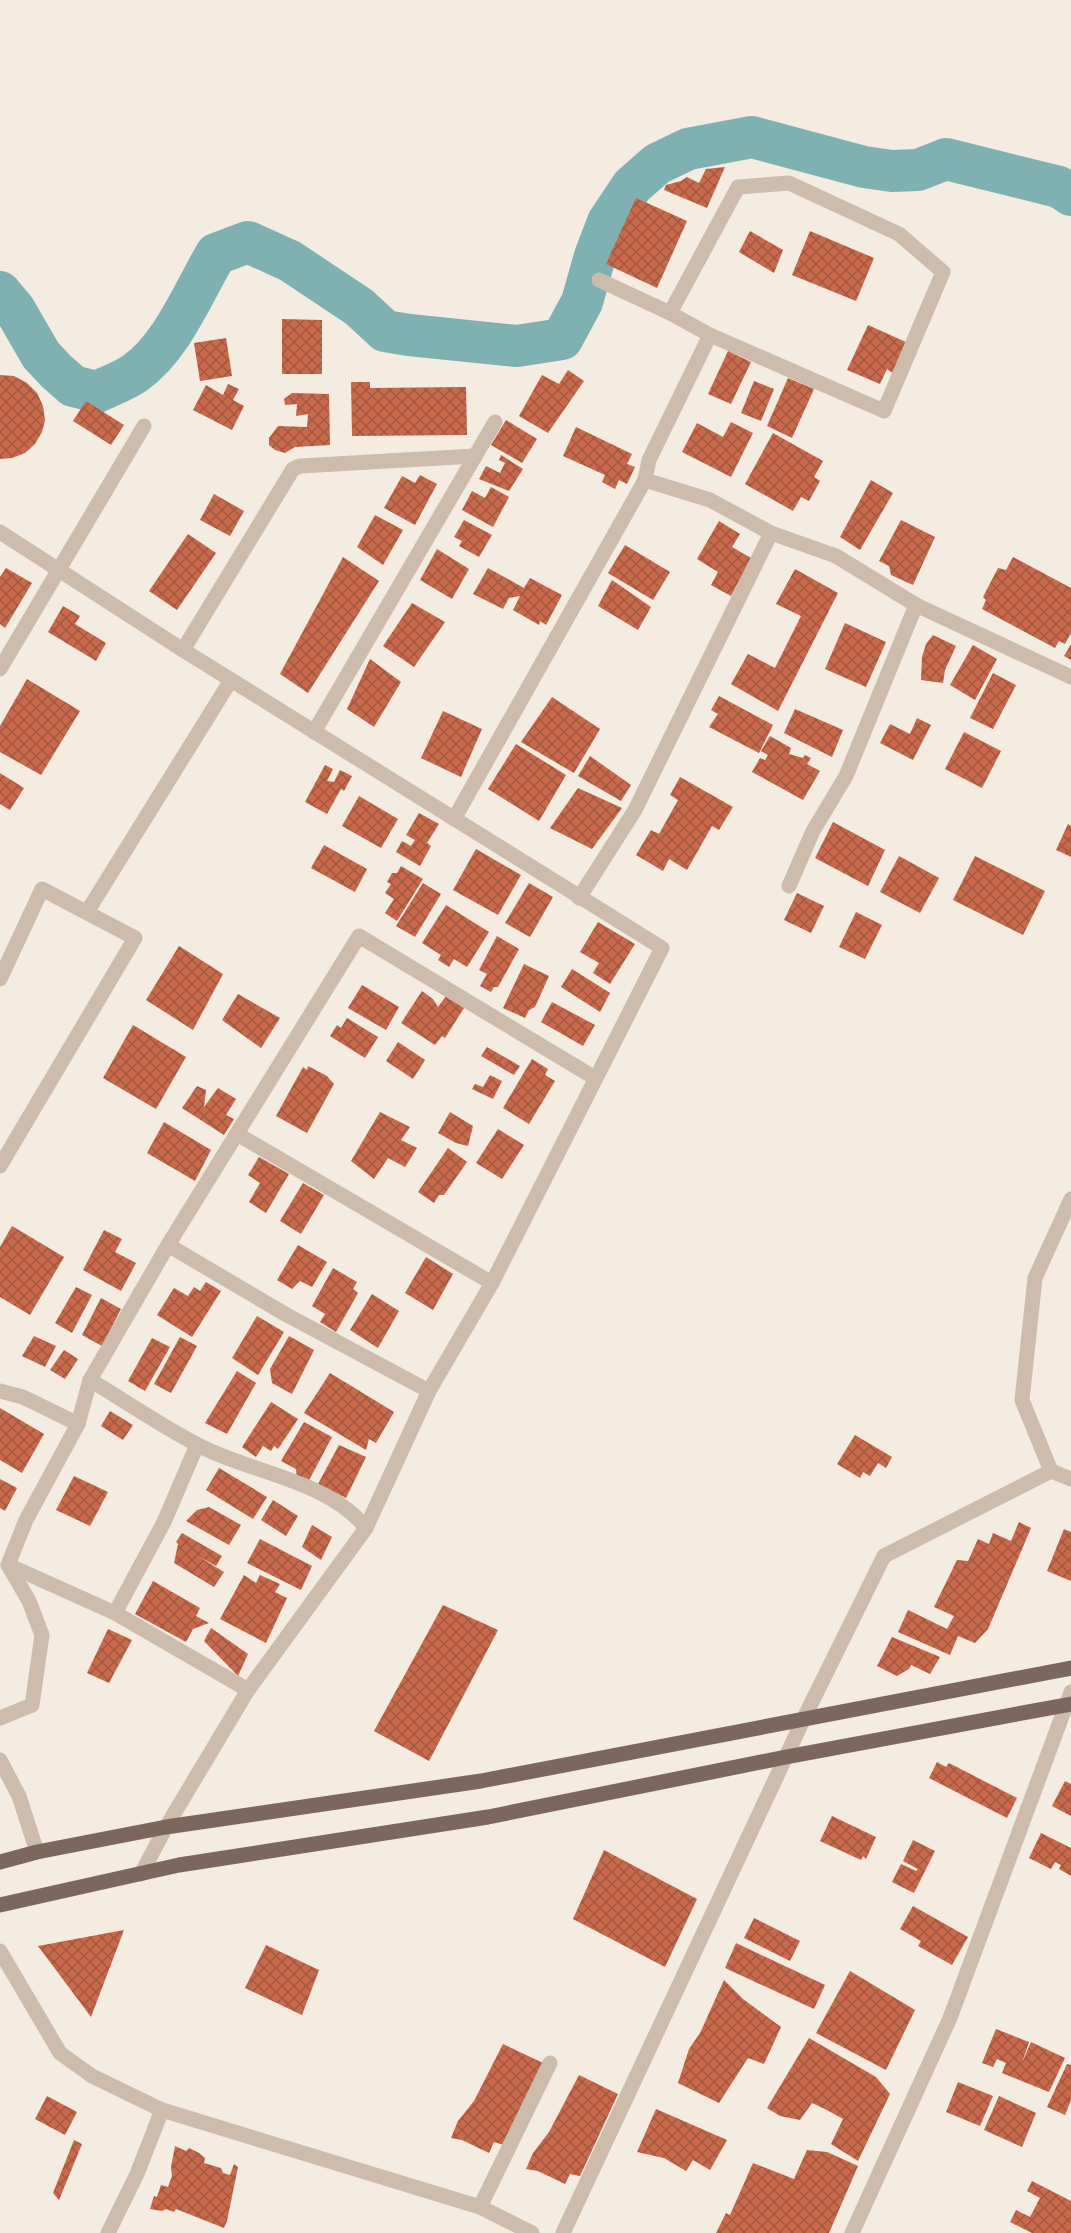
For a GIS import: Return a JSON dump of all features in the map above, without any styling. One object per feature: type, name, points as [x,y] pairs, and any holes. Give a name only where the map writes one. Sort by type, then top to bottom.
[{"type":"main road","points":[[0,1862],[37,1852],[166,1827],[481,1781],[1071,1668]]},
{"type":"main road","points":[[0,1905],[179,1865],[488,1817],[1069,1700]]},
{"type":"street","points":[[599,280],[670,313],[710,335],[884,411],[943,272],[899,234],[789,183],[738,187],[670,313]]},
{"type":"street","points":[[454,819],[645,480],[649,460],[710,335]]},
{"type":"street","points":[[314,732],[495,422]]},
{"type":"street","points":[[0,669],[144,426]]},
{"type":"street","points":[[183,650],[293,469],[300,466],[475,456]]},
{"type":"street","points":[[645,480],[710,500],[771,533],[836,556],[916,605],[1071,677]]},
{"type":"street","points":[[0,532],[183,650],[662,948],[492,1283],[429,1391],[366,1528],[248,1690],[166,1827],[141,1874]]},
{"type":"street","points":[[579,898],[635,810],[771,533]]},
{"type":"street","points":[[789,886],[813,831],[846,776],[916,605]]},
{"type":"street","points":[[87,912],[231,680]]},
{"type":"street","points":[[0,979],[42,889],[135,938],[0,1166]]},
{"type":"street","points":[[8,1565],[26,1520],[78,1424],[90,1380],[168,1245],[358,936],[596,1078]]},
{"type":"street","points":[[237,1134],[492,1283]]},
{"type":"street","points":[[1071,1199],[1035,1278],[1022,1400],[1051,1471],[1071,1479]]},
{"type":"street","points":[[168,1245],[285,1314],[429,1391]]},
{"type":"street","points":[[90,1380],[197,1445],[310,1489],[353,1512],[366,1528]]},
{"type":"street","points":[[0,1391],[23,1397],[78,1424]]},
{"type":"street","points":[[115,1613],[164,1522],[197,1445]]},
{"type":"street","points":[[563,2233],[804,1718],[885,1556],[1051,1471]]},
{"type":"street","points":[[8,1565],[115,1613],[248,1690]]},
{"type":"street","points":[[0,1718],[32,1705],[42,1635],[29,1601],[8,1565]]},
{"type":"street","points":[[852,2233],[950,2018],[1069,1700]]},
{"type":"street","points":[[0,1760],[19,1796],[37,1852]]},
{"type":"street","points":[[0,1951],[60,2053],[92,2076],[162,2110],[480,2207],[532,2233]]},
{"type":"street","points":[[480,2207],[550,2063]]},
{"type":"street","points":[[108,2233],[137,2174],[162,2110]]},
{"type":"building","points":[[725,167],[707,208],[664,190],[666,185],[687,177],[699,183],[706,169]]},
{"type":"building","points":[[636,198],[687,221],[657,288],[606,264]]},
{"type":"building","points":[[750,231],[783,250],[774,273],[739,252]]},
{"type":"building","points":[[810,231],[874,258],[856,301],[792,275]]},
{"type":"building","points":[[282,319],[322,320],[322,374],[282,374]]},
{"type":"building","points":[[868,325],[908,343],[894,374],[887,369],[880,384],[847,370]]},
{"type":"building","points":[[226,338],[232,376],[200,381],[194,343]]},
{"type":"building","points":[[728,351],[751,362],[731,404],[708,394]]},
{"type":"building","points":[[568,370],[584,381],[548,433],[519,416],[542,375],[559,384]]},
{"type":"building","points":[[0,375],[14,376],[27,383],[37,393],[43,406],[45,420],[42,432],[35,444],[25,453],[12,458],[0,459]]},
{"type":"building","points":[[788,378],[814,389],[792,438],[767,426]]},
{"type":"building","points":[[754,381],[774,389],[761,421],[741,413]]},
{"type":"building","points":[[351,382],[370,382],[370,388],[466,387],[467,435],[352,436]]},
{"type":"building","points":[[228,384],[239,389],[233,400],[244,406],[232,430],[193,410],[206,385],[223,395]]},
{"type":"building","points":[[292,393],[329,394],[330,445],[295,447],[285,453],[269,445],[269,438],[278,426],[307,427],[308,414],[296,416],[297,404],[285,405],[284,399]]},
{"type":"building","points":[[86,401],[124,425],[111,445],[73,421]]},
{"type":"building","points":[[506,420],[537,439],[522,463],[491,445]]},
{"type":"building","points":[[731,422],[753,433],[731,477],[682,452],[697,423],[723,437]]},
{"type":"building","points":[[576,427],[632,454],[627,464],[635,467],[627,484],[619,480],[615,489],[602,482],[605,475],[563,456]]},
{"type":"building","points":[[773,433],[823,461],[814,477],[820,481],[809,501],[801,497],[793,511],[745,484]]},
{"type":"building","points":[[501,455],[523,469],[509,491],[479,479],[486,466],[500,473],[505,463],[499,460]]},
{"type":"building","points":[[420,475],[437,484],[415,525],[384,508],[402,476],[415,483]]},
{"type":"building","points":[[871,480],[893,493],[860,550],[840,537]]},
{"type":"building","points":[[491,487],[509,497],[493,527],[462,510],[472,491],[485,498]]},
{"type":"building","points":[[214,494],[244,511],[230,536],[200,520]]},
{"type":"building","points":[[375,515],[403,530],[383,565],[357,547]]},
{"type":"building","points":[[464,520],[492,535],[479,557],[459,546],[462,541],[454,537]]},
{"type":"building","points":[[901,520],[935,537],[913,585],[891,575],[889,566],[879,561]]},
{"type":"building","points":[[719,521],[740,534],[732,547],[751,558],[731,596],[711,585],[718,572],[697,559]]},
{"type":"building","points":[[188,534],[216,553],[177,610],[149,591]]},
{"type":"building","points":[[625,545],[670,572],[653,600],[608,573]]},
{"type":"building","points":[[437,549],[469,569],[452,599],[420,580]]},
{"type":"building","points":[[343,557],[379,581],[308,693],[280,674]]},
{"type":"building","points":[[1013,557],[1071,588],[1071,633],[1065,644],[1059,641],[1055,648],[982,609],[986,600],[983,597],[998,568],[1006,570]]},
{"type":"building","points":[[6,568],[32,583],[5,628],[0,624],[0,577]]},
{"type":"building","points":[[488,568],[524,588],[530,578],[562,595],[546,625],[540,621],[539,625],[513,610],[520,596],[509,598],[503,609],[473,594]]},
{"type":"building","points":[[795,569],[838,593],[778,711],[731,684],[748,654],[775,668],[801,616],[776,604]]},
{"type":"building","points":[[612,580],[651,607],[638,630],[598,606]]},
{"type":"building","points":[[412,603],[445,622],[414,667],[383,646]]},
{"type":"building","points":[[63,606],[80,616],[75,624],[106,643],[96,661],[48,632]]},
{"type":"building","points":[[845,623],[886,642],[866,687],[825,669]]},
{"type":"building","points":[[933,635],[956,646],[945,670],[943,683],[921,680],[922,657],[926,644]]},
{"type":"building","points":[[1071,644],[1071,660],[1064,656]]},
{"type":"building","points":[[973,645],[997,659],[975,700],[950,685]]},
{"type":"building","points":[[370,659],[401,682],[374,727],[347,709]]},
{"type":"building","points":[[993,673],[1016,685],[993,729],[970,718]]},
{"type":"building","points":[[27,679],[80,711],[41,775],[0,752],[0,726]]},
{"type":"building","points":[[719,696],[773,725],[759,753],[709,727],[718,714],[711,710]]},
{"type":"building","points":[[552,697],[600,729],[574,773],[521,742]]},
{"type":"building","points":[[795,709],[843,730],[832,757],[784,733]]},
{"type":"building","points":[[443,711],[482,729],[461,777],[421,758]]},
{"type":"building","points":[[917,718],[931,725],[913,760],[880,743],[890,724],[910,734]]},
{"type":"building","points":[[964,732],[1001,751],[982,788],[945,769]]},
{"type":"building","points":[[770,736],[791,748],[789,754],[803,758],[805,755],[811,758],[807,764],[820,771],[803,800],[752,772],[760,758],[765,760],[768,755],[761,751]]},
{"type":"building","points":[[516,744],[566,775],[539,821],[488,789]]},
{"type":"building","points":[[590,756],[631,785],[621,801],[578,776]]},
{"type":"building","points":[[325,765],[333,769],[327,781],[334,782],[340,770],[352,776],[344,791],[341,789],[327,814],[305,802]]},
{"type":"building","points":[[0,773],[24,788],[10,810],[0,804]]},
{"type":"building","points":[[680,777],[733,807],[719,830],[712,826],[687,870],[669,859],[663,871],[636,855],[651,830],[659,834],[678,800],[670,795]]},
{"type":"building","points":[[578,788],[622,808],[592,849],[550,828]]},
{"type":"building","points":[[359,796],[398,819],[381,848],[342,826]]},
{"type":"building","points":[[419,813],[439,824],[427,843],[431,846],[420,866],[396,852],[402,841],[411,846],[415,840],[406,835]]},
{"type":"building","points":[[833,822],[885,850],[868,886],[815,858]]},
{"type":"building","points":[[1068,824],[1071,826],[1071,857],[1056,850]]},
{"type":"building","points":[[324,845],[367,869],[355,892],[311,868]]},
{"type":"building","points":[[476,849],[521,875],[498,915],[453,890]]},
{"type":"building","points":[[899,856],[939,878],[920,913],[880,892]]},
{"type":"building","points":[[975,856],[1045,891],[1023,935],[953,900]]},
{"type":"building","points":[[401,866],[423,879],[397,921],[385,913],[394,899],[385,893],[391,884],[387,882],[392,873],[397,873]]},
{"type":"building","points":[[423,883],[441,894],[415,937],[396,926]]},
{"type":"building","points":[[529,883],[553,897],[530,937],[505,923]]},
{"type":"building","points":[[797,893],[824,906],[811,933],[784,920]]},
{"type":"building","points":[[446,905],[489,932],[467,967],[454,959],[449,967],[438,960],[441,955],[422,943]]},
{"type":"building","points":[[856,912],[882,925],[865,959],[839,947]]},
{"type":"building","points":[[598,922],[635,944],[610,984],[593,973],[599,963],[580,952]]},
{"type":"building","points":[[497,936],[519,949],[498,987],[494,987],[491,992],[480,986],[487,974],[479,970]]},
{"type":"building","points":[[179,946],[223,974],[193,1030],[146,1000]]},
{"type":"building","points":[[524,964],[549,976],[535,1007],[529,1010],[525,1018],[503,1008]]},
{"type":"building","points":[[572,969],[610,993],[600,1012],[561,987]]},
{"type":"building","points":[[362,985],[399,1007],[386,1030],[348,1008]]},
{"type":"building","points":[[422,991],[433,999],[438,1007],[446,996],[464,1008],[445,1038],[442,1036],[435,1045],[401,1023]]},
{"type":"building","points":[[238,994],[280,1018],[261,1048],[222,1020]]},
{"type":"building","points":[[552,1002],[595,1025],[583,1046],[541,1022]]},
{"type":"building","points":[[347,1018],[378,1037],[365,1058],[330,1036],[337,1025],[341,1028]]},
{"type":"building","points":[[133,1025],[186,1057],[156,1109],[103,1078]]},
{"type":"building","points":[[398,1042],[425,1060],[413,1079],[386,1061]]},
{"type":"building","points":[[487,1047],[520,1066],[514,1075],[481,1056]]},
{"type":"building","points":[[532,1059],[548,1069],[545,1075],[555,1081],[529,1124],[503,1108]]},
{"type":"building","points":[[308,1066],[327,1076],[334,1084],[307,1133],[276,1116],[303,1067],[307,1070]]},
{"type":"building","points":[[490,1075],[502,1081],[493,1099],[472,1089],[475,1084],[483,1087]]},
{"type":"building","points":[[197,1086],[206,1090],[204,1107],[218,1088],[236,1099],[226,1115],[234,1119],[224,1135],[182,1108]]},
{"type":"building","points":[[380,1112],[410,1127],[401,1140],[417,1148],[405,1167],[388,1158],[374,1179],[351,1161]]},
{"type":"building","points":[[450,1112],[473,1126],[468,1146],[456,1143],[438,1133]]},
{"type":"building","points":[[164,1122],[211,1150],[195,1181],[147,1153]]},
{"type":"building","points":[[498,1129],[524,1145],[502,1179],[476,1163]]},
{"type":"building","points":[[448,1148],[467,1162],[444,1195],[439,1195],[434,1203],[418,1192]]},
{"type":"building","points":[[259,1157],[289,1174],[266,1213],[249,1202],[260,1183],[248,1175]]},
{"type":"building","points":[[303,1183],[324,1195],[301,1234],[280,1221]]},
{"type":"building","points":[[12,1226],[64,1257],[30,1315],[0,1297],[0,1247]]},
{"type":"building","points":[[104,1230],[122,1239],[115,1252],[136,1263],[121,1291],[83,1270]]},
{"type":"building","points":[[298,1245],[327,1262],[312,1287],[300,1281],[292,1289],[277,1280]]},
{"type":"building","points":[[426,1257],[453,1274],[433,1310],[405,1293]]},
{"type":"building","points":[[333,1268],[357,1282],[353,1289],[358,1293],[336,1332],[320,1322],[325,1314],[312,1306]]},
{"type":"building","points":[[206,1282],[221,1291],[192,1337],[157,1315],[174,1288],[188,1296],[194,1287],[200,1291]]},
{"type":"building","points":[[76,1287],[92,1295],[72,1333],[55,1323]]},
{"type":"building","points":[[372,1294],[399,1311],[378,1348],[350,1330]]},
{"type":"building","points":[[101,1298],[121,1309],[102,1346],[82,1335]]},
{"type":"building","points":[[257,1316],[284,1332],[258,1375],[232,1358]]},
{"type":"building","points":[[34,1336],[56,1346],[45,1367],[22,1356]]},
{"type":"building","points":[[289,1336],[314,1350],[292,1394],[272,1383],[270,1369]]},
{"type":"building","points":[[180,1337],[197,1346],[171,1393],[154,1384]]},
{"type":"building","points":[[152,1338],[170,1347],[145,1391],[128,1381]]},
{"type":"building","points":[[64,1350],[78,1359],[65,1379],[50,1370]]},
{"type":"building","points":[[237,1371],[256,1383],[227,1434],[205,1423]]},
{"type":"building","points":[[330,1373],[394,1412],[376,1443],[369,1439],[366,1450],[304,1413]]},
{"type":"building","points":[[271,1402],[298,1419],[278,1449],[274,1446],[271,1451],[263,1446],[256,1457],[242,1447]]},
{"type":"building","points":[[0,1408],[44,1434],[22,1473],[0,1460]]},
{"type":"building","points":[[110,1411],[133,1425],[123,1440],[101,1426]]},
{"type":"building","points":[[304,1422],[332,1437],[306,1486],[297,1479],[296,1469],[281,1461]]},
{"type":"building","points":[[855,1435],[892,1457],[886,1468],[878,1463],[870,1476],[863,1472],[860,1478],[837,1464]]},
{"type":"building","points":[[339,1445],[366,1457],[346,1498],[318,1484]]},
{"type":"building","points":[[219,1468],[267,1497],[253,1519],[206,1490]]},
{"type":"building","points":[[74,1476],[108,1492],[90,1526],[56,1510]]},
{"type":"building","points":[[0,1479],[17,1488],[5,1511],[0,1508]]},
{"type":"building","points":[[273,1500],[298,1516],[286,1536],[261,1520]]},
{"type":"building","points":[[209,1507],[241,1525],[229,1545],[186,1521],[197,1510]]},
{"type":"building","points":[[1019,1522],[1031,1528],[988,1629],[975,1643],[958,1636],[950,1655],[898,1632],[908,1610],[947,1629],[954,1616],[934,1607],[957,1560],[968,1561],[978,1539],[989,1544],[993,1533],[1011,1541]]},
{"type":"building","points":[[312,1525],[332,1537],[321,1560],[302,1547]]},
{"type":"building","points":[[1064,1529],[1071,1532],[1071,1581],[1047,1571]]},
{"type":"building","points":[[182,1533],[222,1556],[216,1566],[196,1555],[224,1572],[214,1587],[174,1563],[178,1544],[176,1542]]},
{"type":"building","points":[[260,1539],[312,1566],[301,1590],[247,1563]]},
{"type":"building","points":[[244,1575],[256,1583],[260,1575],[280,1584],[275,1592],[287,1598],[266,1643],[220,1619]]},
{"type":"building","points":[[153,1581],[200,1608],[196,1616],[209,1623],[193,1629],[186,1642],[135,1614]]},
{"type":"building","points":[[443,1605],[498,1630],[429,1761],[374,1731]]},
{"type":"building","points":[[211,1628],[248,1654],[238,1676],[204,1641]]},
{"type":"building","points":[[108,1629],[132,1640],[109,1683],[87,1673]]},
{"type":"building","points":[[892,1637],[940,1657],[930,1674],[911,1665],[909,1669],[897,1676],[877,1666]]},
{"type":"building","points":[[937,1762],[946,1767],[949,1763],[1017,1798],[1007,1818],[929,1778]]},
{"type":"building","points":[[1065,1781],[1071,1784],[1071,1816],[1052,1806]]},
{"type":"building","points":[[832,1816],[876,1837],[866,1859],[863,1856],[861,1860],[820,1841]]},
{"type":"building","points":[[1041,1833],[1071,1848],[1071,1876],[1059,1869],[1061,1865],[1055,1862],[1051,1869],[1029,1858]]},
{"type":"building","points":[[913,1840],[935,1851],[914,1893],[892,1882],[901,1864],[916,1871],[918,1869],[903,1861]]},
{"type":"building","points":[[604,1850],[697,1899],[665,1967],[573,1919]]},
{"type":"building","points":[[913,1906],[968,1937],[952,1965],[918,1946],[921,1941],[900,1929]]},
{"type":"building","points":[[754,1918],[800,1941],[790,1961],[744,1938]]},
{"type":"building","points":[[124,1930],[91,2017],[38,1946]]},
{"type":"building","points":[[736,1943],[825,1985],[814,2009],[725,1968]]},
{"type":"building","points":[[266,1945],[319,1970],[302,2015],[245,1988]]},
{"type":"building","points":[[850,1971],[915,2010],[886,2070],[816,2033]]},
{"type":"building","points":[[724,1980],[743,1999],[781,2027],[764,2064],[748,2058],[719,2103],[678,2083],[689,2049],[700,2033]]},
{"type":"building","points":[[996,2029],[1029,2042],[1022,2063],[1031,2042],[1065,2058],[1049,2092],[1002,2073],[1006,2063],[997,2059],[993,2067],[982,2063]]},
{"type":"building","points":[[809,2038],[876,2077],[890,2094],[858,2161],[831,2144],[843,2119],[812,2103],[800,2120],[780,2116],[767,2108]]},
{"type":"building","points":[[503,2044],[543,2063],[504,2145],[494,2142],[489,2153],[462,2140],[451,2138],[458,2121],[474,2101]]},
{"type":"building","points":[[1067,2064],[1071,2065],[1071,2100],[1065,2115],[1047,2107]]},
{"type":"building","points":[[579,2075],[618,2094],[580,2176],[570,2174],[565,2184],[538,2171],[526,2169],[533,2153],[549,2132]]},
{"type":"building","points":[[958,2082],[993,2096],[980,2126],[946,2112]]},
{"type":"building","points":[[47,2096],[77,2112],[65,2135],[35,2119]]},
{"type":"building","points":[[999,2096],[1036,2113],[1022,2147],[984,2130]]},
{"type":"building","points":[[656,2109],[727,2140],[710,2170],[693,2160],[686,2171],[664,2158],[637,2152]]},
{"type":"building","points":[[74,2140],[82,2144],[59,2200],[53,2193]]},
{"type":"building","points":[[175,2146],[186,2151],[189,2148],[199,2153],[205,2158],[204,2163],[221,2168],[223,2173],[230,2175],[234,2164],[238,2167],[224,2228],[176,2209],[174,2212],[166,2209],[162,2211],[150,2209],[161,2185],[168,2187],[172,2176],[171,2167]]},
{"type":"building","points":[[807,2150],[827,2152],[858,2166],[829,2233],[716,2233],[726,2213],[730,2215],[753,2163],[794,2179]]},
{"type":"building","points":[[1032,2181],[1071,2201],[1071,2233],[1032,2233],[1010,2222],[1016,2210],[1030,2217],[1040,2198],[1027,2191]]},
{"type":"waterway","points":[[0,292],[15,310],[41,355],[56,371],[73,386],[97,392],[131,376],[148,362],[171,334],[216,254],[248,242],[290,261],[359,307],[385,331],[517,346],[562,339],[582,302],[595,256],[608,222],[632,186],[657,164],[688,149],[752,137],[864,167],[892,171],[918,170],[946,159],[1059,187],[1071,195]]}]
